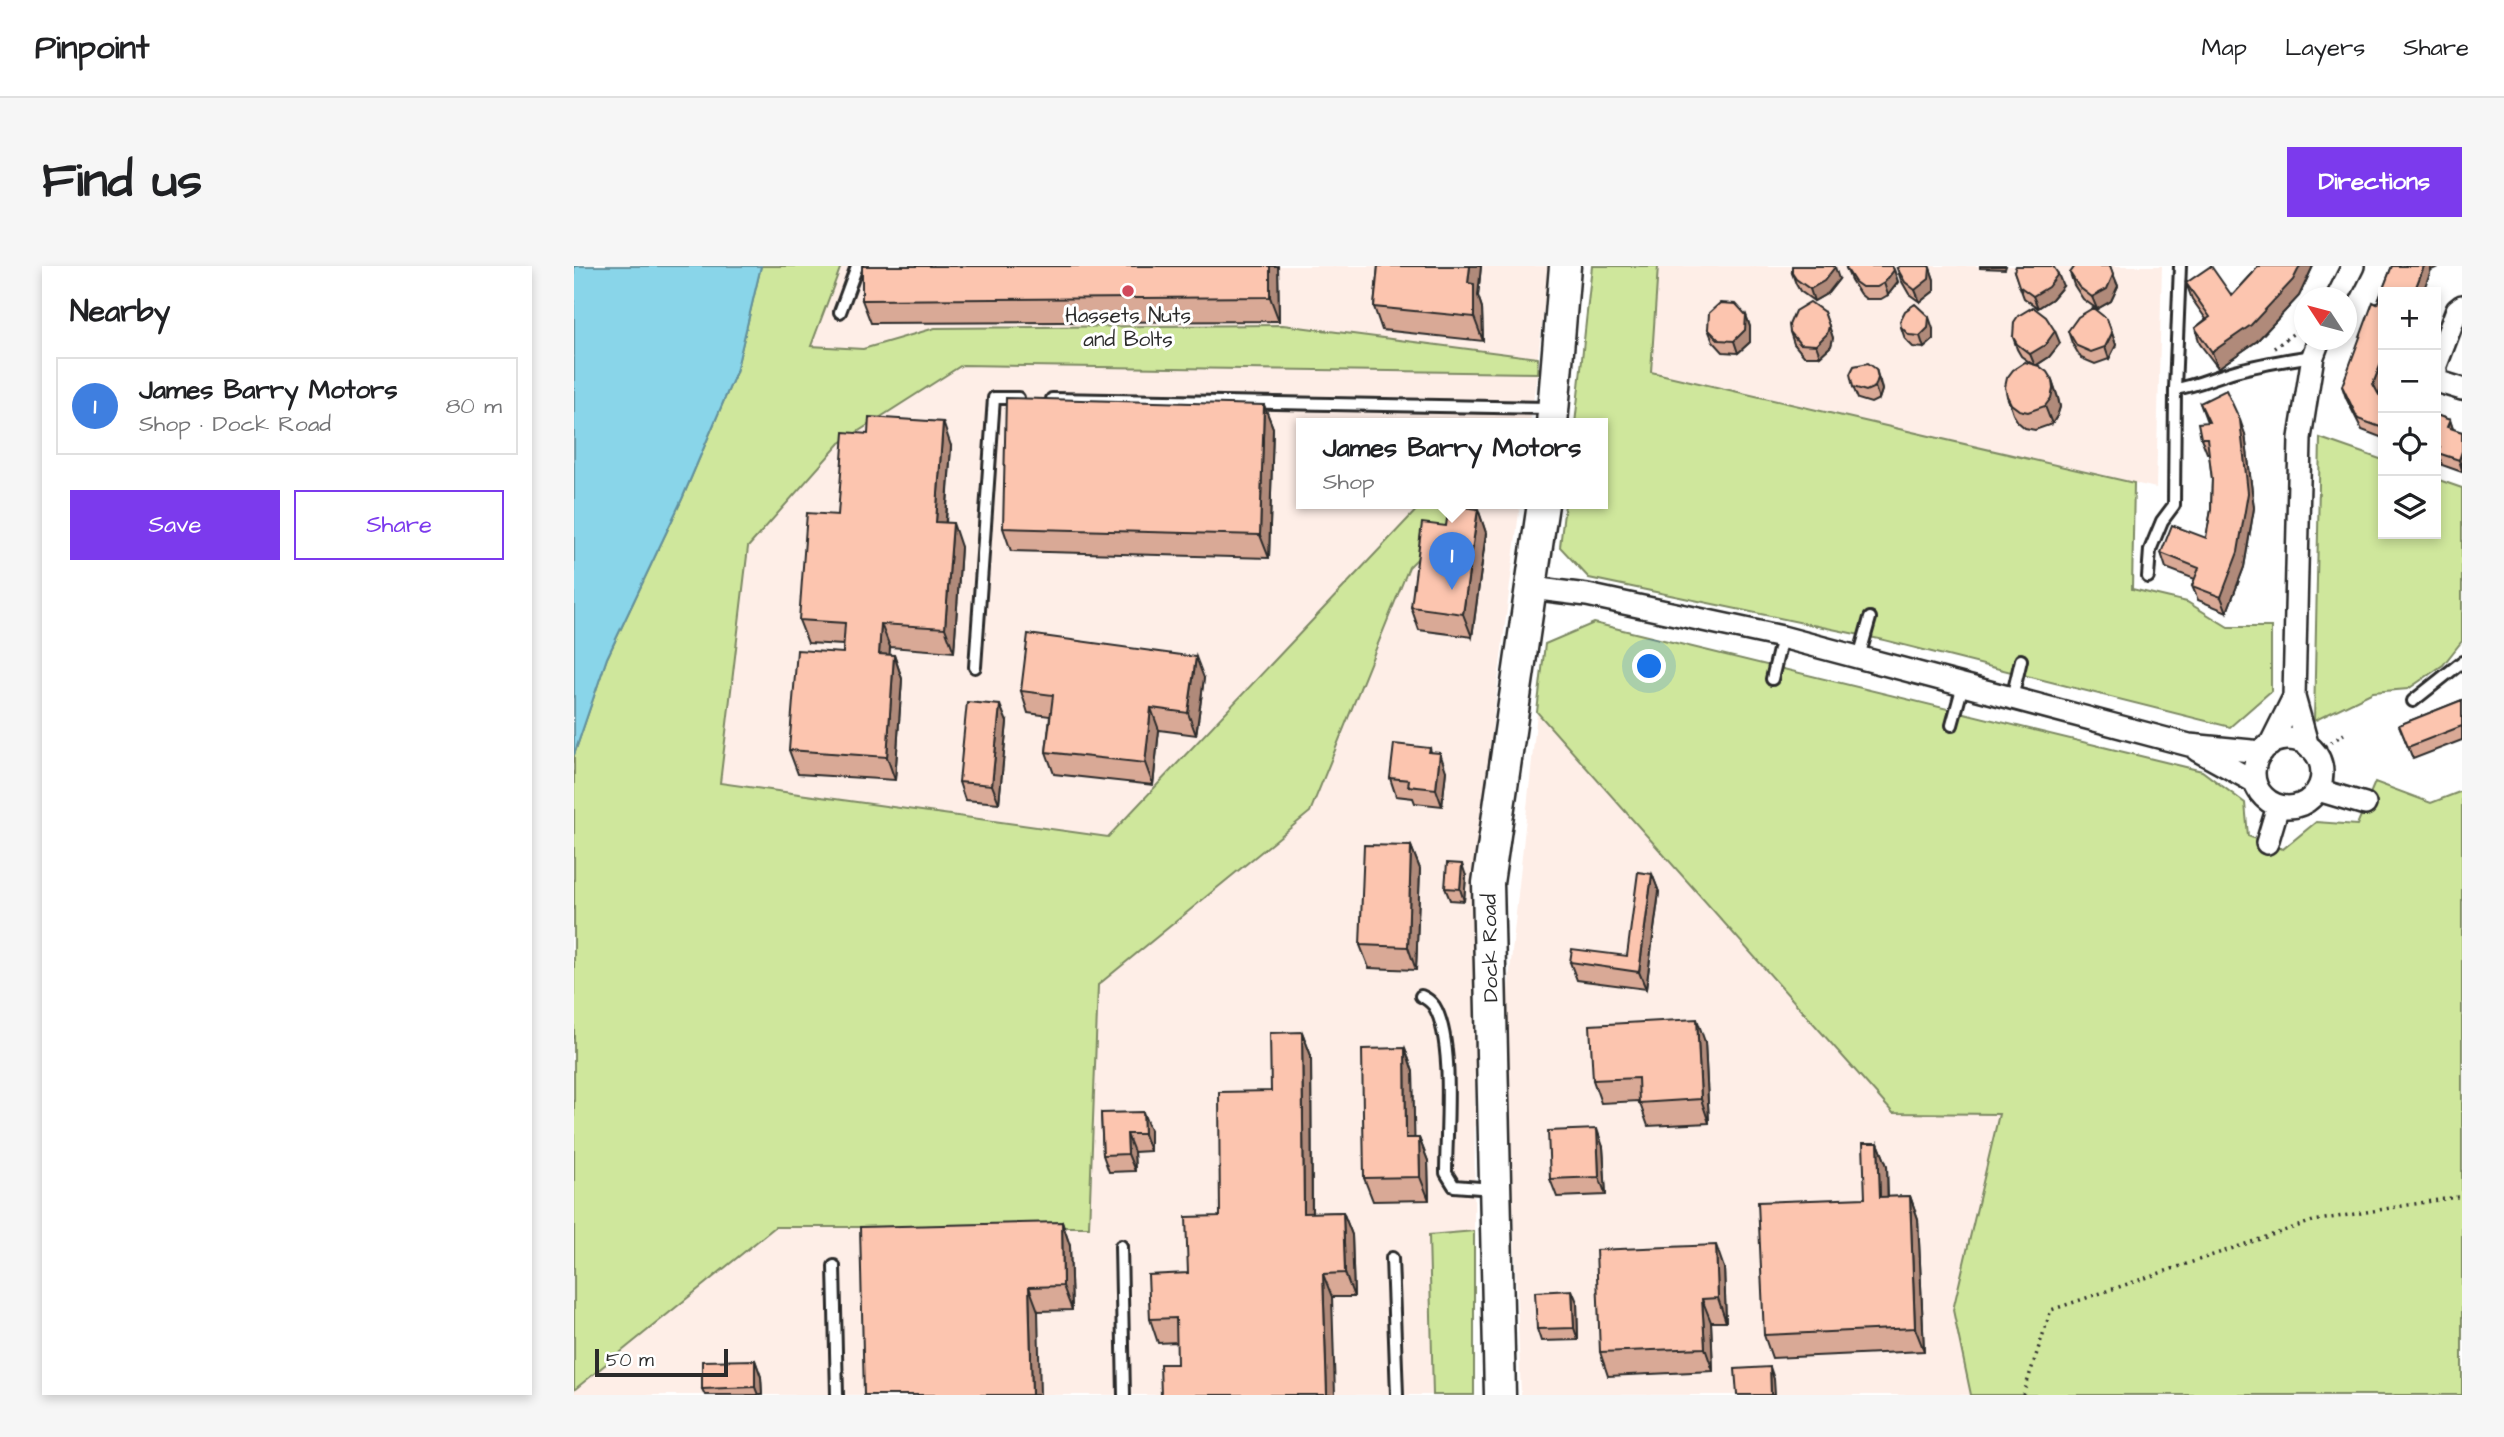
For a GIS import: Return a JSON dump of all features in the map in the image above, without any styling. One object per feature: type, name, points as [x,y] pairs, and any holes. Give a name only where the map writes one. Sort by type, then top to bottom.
[{"type":"main road","points":[[1552,416],[1565,266]]},
{"type":"main road","name":"Dock Road","points":[[1500,1395],[1488,883],[1542,509]]},
{"type":"street","points":[[2342,287],[2353,266]]},
{"type":"street","points":[[2441,352],[2457,310],[2462,306]]},
{"type":"street","points":[[2294,697],[2254,771],[2260,793],[2278,806],[2301,805],[2318,790],[2321,779],[2321,768],[2311,750],[2294,697],[2300,438],[2316,350]]},
{"type":"street","points":[[2441,383],[2462,389]]},
{"type":"street","points":[[1531,589],[1587,595],[1782,636],[2189,745],[2266,748],[2290,740],[2311,750]]},
{"type":"street","points":[[2189,745],[2255,782]]},
{"type":"street","points":[[2318,790],[2365,804]]},
{"type":"street","points":[[2267,843],[2278,806]]},
{"type":"lane","points":[[840,312],[857,266]]},
{"type":"lane","points":[[2148,577],[2150,550],[2162,521],[2174,505],[2180,266]]},
{"type":"lane","points":[[2175,389],[2192,387],[2234,371],[2310,350]]},
{"type":"lane","points":[[975,667],[994,398],[1552,416]]},
{"type":"lane","points":[[1859,657],[1870,618]]},
{"type":"lane","points":[[1772,679],[1782,636]]},
{"type":"lane","points":[[2012,698],[2021,660]]},
{"type":"lane","points":[[2413,701],[2462,662]]},
{"type":"lane","points":[[1952,725],[1963,685]]},
{"type":"lane","points":[[1421,996],[1433,1006],[1443,1031],[1447,1075],[1446,1173],[1454,1186],[1495,1189]]},
{"type":"lane","points":[[1121,1246],[1124,1395]]},
{"type":"lane","points":[[1392,1258],[1396,1395]]},
{"type":"lane","points":[[834,1266],[837,1395]]},
{"type":"path","points":[[2268,363],[2273,349],[2294,333]]},
{"type":"path","points":[[2311,750],[2344,734]]},
{"type":"path","points":[[2023,1395],[2051,1310],[2313,1221],[2462,1196]]},
{"type":"shaded area","points":[[841,266],[1549,266],[1538,358],[1283,325],[935,328],[863,349],[810,346]]},
{"type":"shaded area","points":[[1658,266],[2162,266],[2156,488],[1650,372]]},
{"type":"shaded area","points":[[962,365],[1537,373],[1531,418],[1296,418],[1296,509],[1417,509],[1108,837],[720,784],[748,547],[840,443]]},
{"type":"shaded area","points":[[1467,509],[1519,509],[1477,851],[1474,1231],[1429,1235],[1433,1395],[574,1395],[574,1390],[775,1227],[1089,1227],[1098,985],[1310,812],[1409,567]]},
{"type":"shaded area","points":[[1537,712],[1893,1113],[1999,1114],[1953,1310],[1971,1395],[1521,1395],[1505,1019]]},
{"type":"green space","points":[[761,266],[841,266],[811,346],[863,349],[935,328],[1283,325],[1538,358],[1537,373],[962,365],[840,443],[748,547],[720,783],[1108,837],[1417,509],[1467,509],[1409,567],[1310,812],[1098,985],[1089,1227],[775,1227],[574,1390],[574,755],[607,658],[682,499],[736,372]]},
{"type":"green space","points":[[1592,266],[1658,266],[1651,372],[2134,483],[2132,589],[2187,602],[2228,627],[2271,627],[2271,691],[2230,727],[1884,640],[1589,578],[1560,547],[1564,509],[1608,509],[1608,418],[1576,418]]},
{"type":"green space","points":[[2320,438],[2378,458],[2378,539],[2441,539],[2441,481],[2462,488],[2462,641],[2443,665],[2408,689],[2373,692],[2314,721]]},
{"type":"green space","points":[[1594,623],[2202,771],[2245,803],[2248,836],[2283,849],[2316,822],[2357,825],[2375,782],[2431,803],[2462,791],[2462,1395],[1971,1395],[1953,1310],[1999,1114],[1893,1113],[1537,712],[1545,644]]},
{"type":"green space","points":[[1474,1231],[1474,1395],[1433,1395],[1429,1235]]},
{"type":"water","points":[[574,266],[761,266],[736,372],[682,499],[607,658],[574,755]]},
{"type":"building","points":[[862,266],[1270,266],[1270,297],[862,300]]},
{"type":"building","points":[[1378,266],[1470,266],[1468,283],[1474,284],[1474,317],[1374,307]]},
{"type":"building","points":[[1792,266],[1835,267],[1824,281],[1810,289],[1796,279]]},
{"type":"building","points":[[1847,266],[1892,266],[1894,270],[1884,283],[1877,287],[1862,287],[1855,282]]},
{"type":"building","points":[[1929,266],[1929,279],[1915,290],[1905,282],[1897,268]]},
{"type":"building","points":[[2016,266],[2053,266],[2058,274],[2048,287],[2033,296],[2019,286],[2014,271]]},
{"type":"building","points":[[2075,266],[2110,266],[2113,275],[2107,289],[2092,297],[2079,287],[2070,273]]},
{"type":"building","points":[[2211,266],[2232,296],[2258,266],[2300,266],[2293,280],[2251,325],[2212,352],[2195,328],[2210,317],[2186,283]]},
{"type":"building","points":[[2392,266],[2424,266],[2416,287],[2384,287]]},
{"type":"building","points":[[2378,301],[2378,371],[2373,384],[2378,393],[2378,426],[2358,419],[2342,386],[2373,302],[2377,304]]},
{"type":"building","points":[[1810,302],[1824,312],[1829,326],[1827,334],[1816,345],[1800,344],[1790,332],[1789,325],[1795,311]]},
{"type":"building","points":[[1720,303],[1736,304],[1746,315],[1745,330],[1734,341],[1719,340],[1708,329],[1709,313]]},
{"type":"building","points":[[1915,304],[1929,317],[1928,328],[1920,336],[1909,335],[1901,327],[1900,321],[1905,311]]},
{"type":"building","points":[[2033,307],[2046,317],[2055,331],[2045,345],[2030,354],[2017,344],[2013,337],[2014,322],[2018,316]]},
{"type":"building","points":[[2093,308],[2107,319],[2112,333],[2105,347],[2091,352],[2077,346],[2068,331],[2078,317]]},
{"type":"building","points":[[2025,362],[2039,366],[2047,372],[2053,389],[2045,406],[2028,412],[2011,404],[2005,387],[2013,370]]},
{"type":"building","points":[[1868,363],[1876,369],[1878,378],[1875,387],[1866,391],[1853,387],[1850,374],[1854,366]]},
{"type":"building","points":[[2226,390],[2240,420],[2248,493],[2238,552],[2221,597],[2192,586],[2199,568],[2161,553],[2172,525],[2206,538],[2211,510],[2212,479],[2207,438],[2201,438],[2198,423],[2209,422],[2200,403]]},
{"type":"building","points":[[1006,398],[1264,405],[1260,535],[1003,528]]},
{"type":"building","points":[[869,417],[943,422],[936,522],[953,523],[945,628],[881,624],[879,654],[894,655],[887,757],[789,750],[797,650],[843,653],[845,623],[799,620],[807,513],[838,515],[844,432],[868,434]]},
{"type":"building","points":[[2441,417],[2450,420],[2447,427],[2462,432],[2459,460],[2441,454]]},
{"type":"building","points":[[1448,509],[1478,509],[1463,614],[1411,607],[1422,523],[1446,526]]},
{"type":"building","points":[[1028,634],[1196,657],[1188,713],[1151,708],[1145,763],[1046,752],[1053,695],[1021,691]]},
{"type":"building","points":[[2462,700],[2462,726],[2408,747],[2399,725]]},
{"type":"building","points":[[967,702],[1000,705],[992,785],[959,782]]},
{"type":"building","points":[[1394,744],[1430,748],[1429,752],[1440,753],[1436,789],[1408,786],[1409,780],[1390,778]]},
{"type":"building","points":[[1364,845],[1411,846],[1408,947],[1360,945]]},
{"type":"building","points":[[1447,863],[1462,864],[1460,889],[1445,888]]},
{"type":"building","points":[[1638,872],[1652,874],[1639,972],[1570,962],[1572,949],[1627,956]]},
{"type":"building","points":[[1697,1019],[1701,1099],[1639,1103],[1638,1078],[1593,1080],[1590,1025]]},
{"type":"building","points":[[1302,1032],[1304,1213],[1343,1212],[1345,1273],[1323,1274],[1327,1395],[1161,1395],[1160,1364],[1177,1364],[1176,1318],[1150,1319],[1148,1275],[1188,1273],[1186,1217],[1220,1216],[1219,1092],[1271,1091],[1270,1033]]},
{"type":"building","points":[[1405,1048],[1406,1138],[1419,1138],[1420,1177],[1364,1178],[1362,1049]]},
{"type":"building","points":[[1143,1112],[1144,1134],[1127,1134],[1128,1154],[1103,1155],[1101,1113]]},
{"type":"building","points":[[1597,1129],[1599,1177],[1550,1179],[1548,1131]]},
{"type":"building","points":[[1863,1143],[1878,1143],[1880,1197],[1910,1196],[1915,1328],[1764,1335],[1758,1202],[1865,1198]]},
{"type":"building","points":[[1062,1222],[1063,1286],[1029,1287],[1032,1395],[864,1395],[860,1227]]},
{"type":"building","points":[[1716,1245],[1718,1298],[1702,1299],[1705,1348],[1600,1352],[1596,1250]]},
{"type":"building","points":[[1572,1290],[1574,1328],[1537,1329],[1535,1292]]},
{"type":"building","points":[[755,1360],[755,1387],[702,1389],[702,1361]]},
{"type":"building","points":[[1770,1367],[1771,1395],[1737,1395],[1735,1369]]},
{"type":"place","name":"Hassets Nuts and Bolts","points":[[1128,291]]},
{"type":"place","name":"James Barry Motors","points":[[1452,590]]}]
